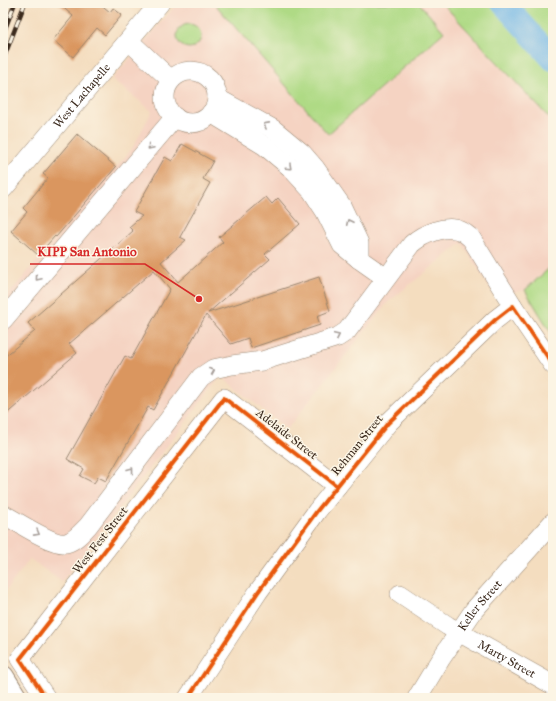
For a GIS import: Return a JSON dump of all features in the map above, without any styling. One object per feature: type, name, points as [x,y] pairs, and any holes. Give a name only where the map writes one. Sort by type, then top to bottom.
[{"type":"main road","points":[[3,677],[16,698]]},
{"type":"street","name":"West Lachapelle","points":[[3,189],[160,3]]},
{"type":"street","points":[[128,41],[171,80]]},
{"type":"street","points":[[190,70],[204,74],[210,78],[214,84],[216,91],[214,106],[207,118],[194,123],[181,121],[170,112],[165,100],[165,92],[171,80],[183,72],[190,70]]},
{"type":"street","points":[[214,106],[290,167],[312,191],[325,211],[342,245],[386,278]]},
{"type":"street","points":[[3,320],[175,117]]},
{"type":"street","points":[[3,514],[52,541],[65,544],[74,540],[88,526],[201,377],[212,369],[262,361],[338,337],[347,331],[412,244],[418,239],[436,231],[450,228],[461,231],[471,238],[513,306],[553,365]]},
{"type":"street","name":"Rehman Street","points":[[188,698],[258,592],[317,511],[388,422],[495,320],[513,306]]},
{"type":"street","name":"Adelaide Street","points":[[224,398],[337,486]]},
{"type":"street","name":"West Fest Street","points":[[46,698],[20,659],[224,398]]},
{"type":"street","name":"Keller Street","points":[[417,698],[474,610],[553,522]]},
{"type":"street","name":"Marty Street","points":[[400,594],[448,626],[553,685]]},
{"type":"shaded area","points":[[178,3],[442,3],[553,122],[553,265],[525,290],[495,296],[462,243],[388,302],[287,429],[221,376],[62,582],[30,559],[3,594],[3,301],[132,149],[152,111],[112,79]]},
{"type":"green space","points":[[214,3],[419,3],[444,32],[328,134]]},
{"type":"green space","points":[[442,3],[553,3],[553,122]]},
{"type":"green space","points":[[189,24],[198,27],[201,36],[198,45],[189,48],[180,45],[177,36],[180,27]]},
{"type":"green space","points":[[553,265],[553,336],[525,290]]},
{"type":"building","points":[[58,3],[99,3],[110,12],[113,8],[122,15],[105,35],[97,28],[73,57],[53,40],[73,16]]},
{"type":"building","points":[[77,134],[116,167],[56,237],[55,236],[38,255],[11,231],[27,212],[23,208],[48,178],[43,174]]},
{"type":"building","points":[[182,144],[213,161],[203,179],[210,183],[180,237],[186,240],[161,262],[178,282],[223,242],[219,237],[266,197],[272,204],[278,198],[300,224],[265,254],[270,259],[208,313],[319,277],[330,311],[317,316],[320,325],[251,348],[248,338],[231,344],[206,315],[153,410],[148,407],[106,481],[98,477],[94,483],[80,476],[84,469],[67,459],[125,356],[131,359],[170,289],[154,270],[69,344],[77,353],[3,417],[3,358],[35,331],[28,323],[133,231],[129,227],[142,216],[134,212],[165,157],[172,161]]},
{"type":"waterway","points":[[503,3],[553,59]]},
{"type":"railway","points":[[3,34],[15,3]]},
{"type":"railway","points":[[3,60],[25,3]]},
{"type":"cycle path","points":[[188,698],[258,592],[317,511],[388,423],[495,320],[513,306],[553,365]]},
{"type":"cycle path","points":[[46,698],[20,659],[224,398],[337,486]]},
{"type":"place","name":"KIPP San Antonio","points":[[199,299]]}]
